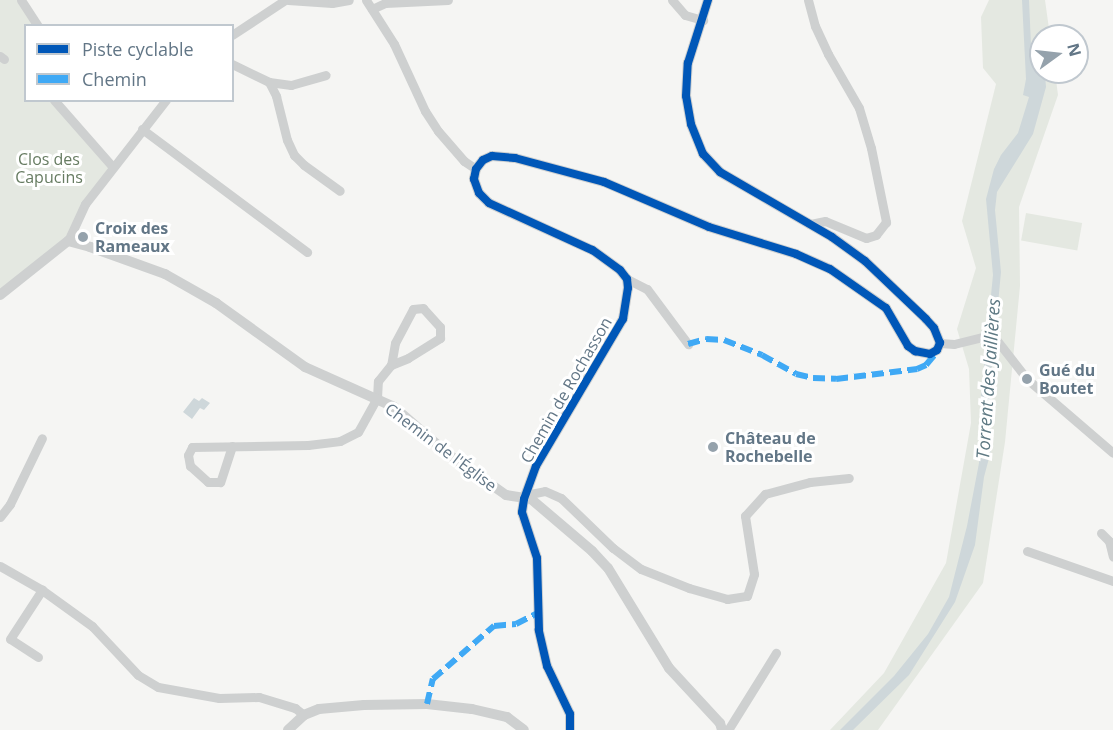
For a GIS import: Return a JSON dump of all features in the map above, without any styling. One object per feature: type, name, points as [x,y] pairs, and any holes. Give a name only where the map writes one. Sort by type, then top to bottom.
[{"type":"street","points":[[21,0],[37,24]]},
{"type":"street","points":[[234,34],[287,0],[332,3],[349,0]]},
{"type":"street","points":[[366,0],[394,44],[425,111],[456,152],[476,169]]},
{"type":"street","points":[[372,9],[385,3],[448,0]]},
{"type":"street","points":[[672,0],[685,15],[703,20]]},
{"type":"street","points":[[708,0],[688,63],[686,96],[691,123],[703,154],[720,172],[809,224],[865,261],[926,319],[940,343]]},
{"type":"street","points":[[808,0],[815,26],[828,54],[859,108],[871,148],[885,222],[876,235],[866,238],[825,221],[809,224]]},
{"type":"street","points":[[234,65],[269,82],[298,84],[326,75]]},
{"type":"street","points":[[269,82],[276,96],[287,140],[294,155],[340,191]]},
{"type":"street","points":[[56,102],[112,166]]},
{"type":"street","points":[[0,295],[68,241],[85,204],[112,166],[164,102]]},
{"type":"street","points":[[142,129],[307,252]]},
{"type":"street","points":[[688,344],[647,288],[627,279],[620,270],[592,250],[489,202],[476,186],[474,179],[476,169],[483,160],[492,156],[515,158],[628,190],[709,227],[796,254],[830,269],[886,308],[908,346],[915,351],[930,354],[937,350],[940,343]]},
{"type":"street","name":"Chemin de l'Église","points":[[68,241],[165,274],[216,303],[305,367],[394,407],[448,454],[494,488],[506,495],[524,497],[544,508],[608,568],[669,668],[720,723],[722,730]]},
{"type":"street","name":"Chemin de Rochasson","points":[[570,730],[570,714],[547,666],[539,630],[537,558],[522,512],[524,497],[536,466],[623,319],[628,299],[627,279]]},
{"type":"street","points":[[232,446],[220,482],[208,482],[190,466],[188,455],[192,447],[340,441],[358,432],[377,398],[378,381],[391,365],[396,343],[412,309],[423,308],[440,327],[440,338],[408,358],[391,365]]},
{"type":"street","points":[[940,343],[954,344],[987,336],[995,338],[1027,379],[1113,453]]},
{"type":"street","points":[[0,517],[10,504],[42,438]]},
{"type":"street","points":[[524,497],[545,491],[561,498],[613,548],[641,569],[689,588],[727,599],[747,596],[754,573],[745,516],[765,494],[810,482],[849,478]]},
{"type":"street","points":[[1101,533],[1109,541],[1113,557]]},
{"type":"street","points":[[1027,551],[1113,581]]},
{"type":"street","points":[[0,566],[42,590],[92,626],[138,675],[158,687],[219,698],[259,698],[295,708],[304,715]]},
{"type":"street","points":[[38,657],[10,639],[42,590]]},
{"type":"street","points":[[728,730],[776,653]]},
{"type":"street","points":[[288,730],[304,715],[319,709],[363,705],[435,705],[472,709],[507,717],[524,730]]},
{"type":"green space","name":"Clos des Capucins","points":[[0,0],[21,0],[37,24],[24,24],[24,102],[55,102],[112,166],[68,241],[0,295]]},
{"type":"green space","points":[[989,0],[1045,0],[1048,24],[1029,24],[1029,84],[1057,84],[1058,95],[1019,207],[1020,286],[1005,442],[983,583],[878,730],[830,730],[884,673],[946,563],[971,423],[969,369],[957,329],[976,268],[962,221],[996,84],[983,68],[981,17]]},
{"type":"green space","points":[[1026,213],[1082,223],[1077,250],[1021,241]]},
{"type":"water","name":"Torrent des Jaillières","points":[[1022,0],[1029,0],[1029,84],[1046,84],[1046,87],[1033,134],[997,192],[995,210],[1001,272],[992,367],[990,413],[992,447],[984,477],[975,545],[955,602],[909,675],[853,730],[840,730],[894,676],[928,634],[949,597],[967,526],[979,463],[981,395],[993,275],[986,199],[994,169],[1001,155],[1018,133],[1029,97],[1023,95],[1026,79]]},
{"type":"water","points":[[194,398],[199,401],[202,398],[210,403],[204,410],[200,408],[192,419],[183,412]]},
{"type":"marked path","points":[[688,344],[706,339],[724,340],[762,355],[796,374],[813,378],[836,379],[917,369],[926,365],[936,353]]},
{"type":"marked path","points":[[427,704],[433,679],[494,626],[516,624],[538,613]]},
{"type":"cycle path","points":[[570,730],[570,714],[547,666],[539,630],[537,558],[522,512],[524,499],[536,466],[623,319],[628,288],[627,279],[620,270],[592,250],[489,203],[479,193],[474,179],[476,169],[483,160],[492,156],[515,158],[604,182],[709,227],[796,254],[830,269],[886,308],[908,346],[915,351],[930,354],[937,350],[940,343],[934,328],[926,319],[865,261],[832,237],[720,172],[703,154],[691,124],[686,96],[688,63],[708,0]]},
{"type":"place","name":"Croix des Rameaux","points":[[83,237]]},
{"type":"place","name":"Gué du Boutet","points":[[1027,379]]},
{"type":"place","name":"Château de Rochebelle","points":[[713,447]]}]
